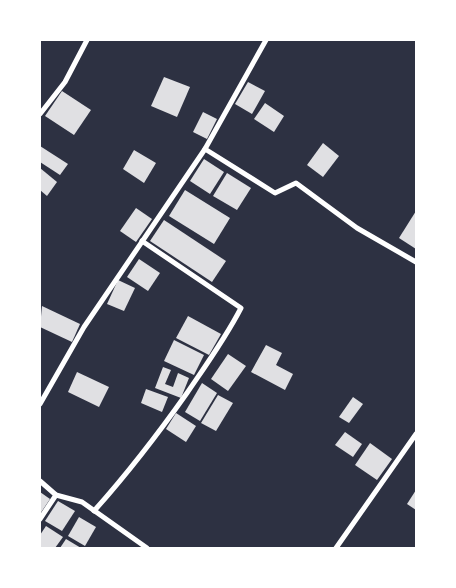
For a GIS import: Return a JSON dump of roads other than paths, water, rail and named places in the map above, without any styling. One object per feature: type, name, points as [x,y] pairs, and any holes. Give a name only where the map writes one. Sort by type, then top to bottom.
[{"type":"street","points":[[40,114],[65,82],[88,40]]},
{"type":"street","points":[[40,404],[84,327],[205,149],[266,40]]},
{"type":"street","points":[[205,149],[275,193],[296,183],[357,228],[416,262]]},
{"type":"street","points":[[94,511],[132,469],[178,406],[226,337],[240,308],[142,241]]},
{"type":"street","points":[[336,548],[416,434]]},
{"type":"street","points":[[40,481],[56,495],[82,502],[147,548]]},
{"type":"street","points":[[40,519],[56,495]]}]
